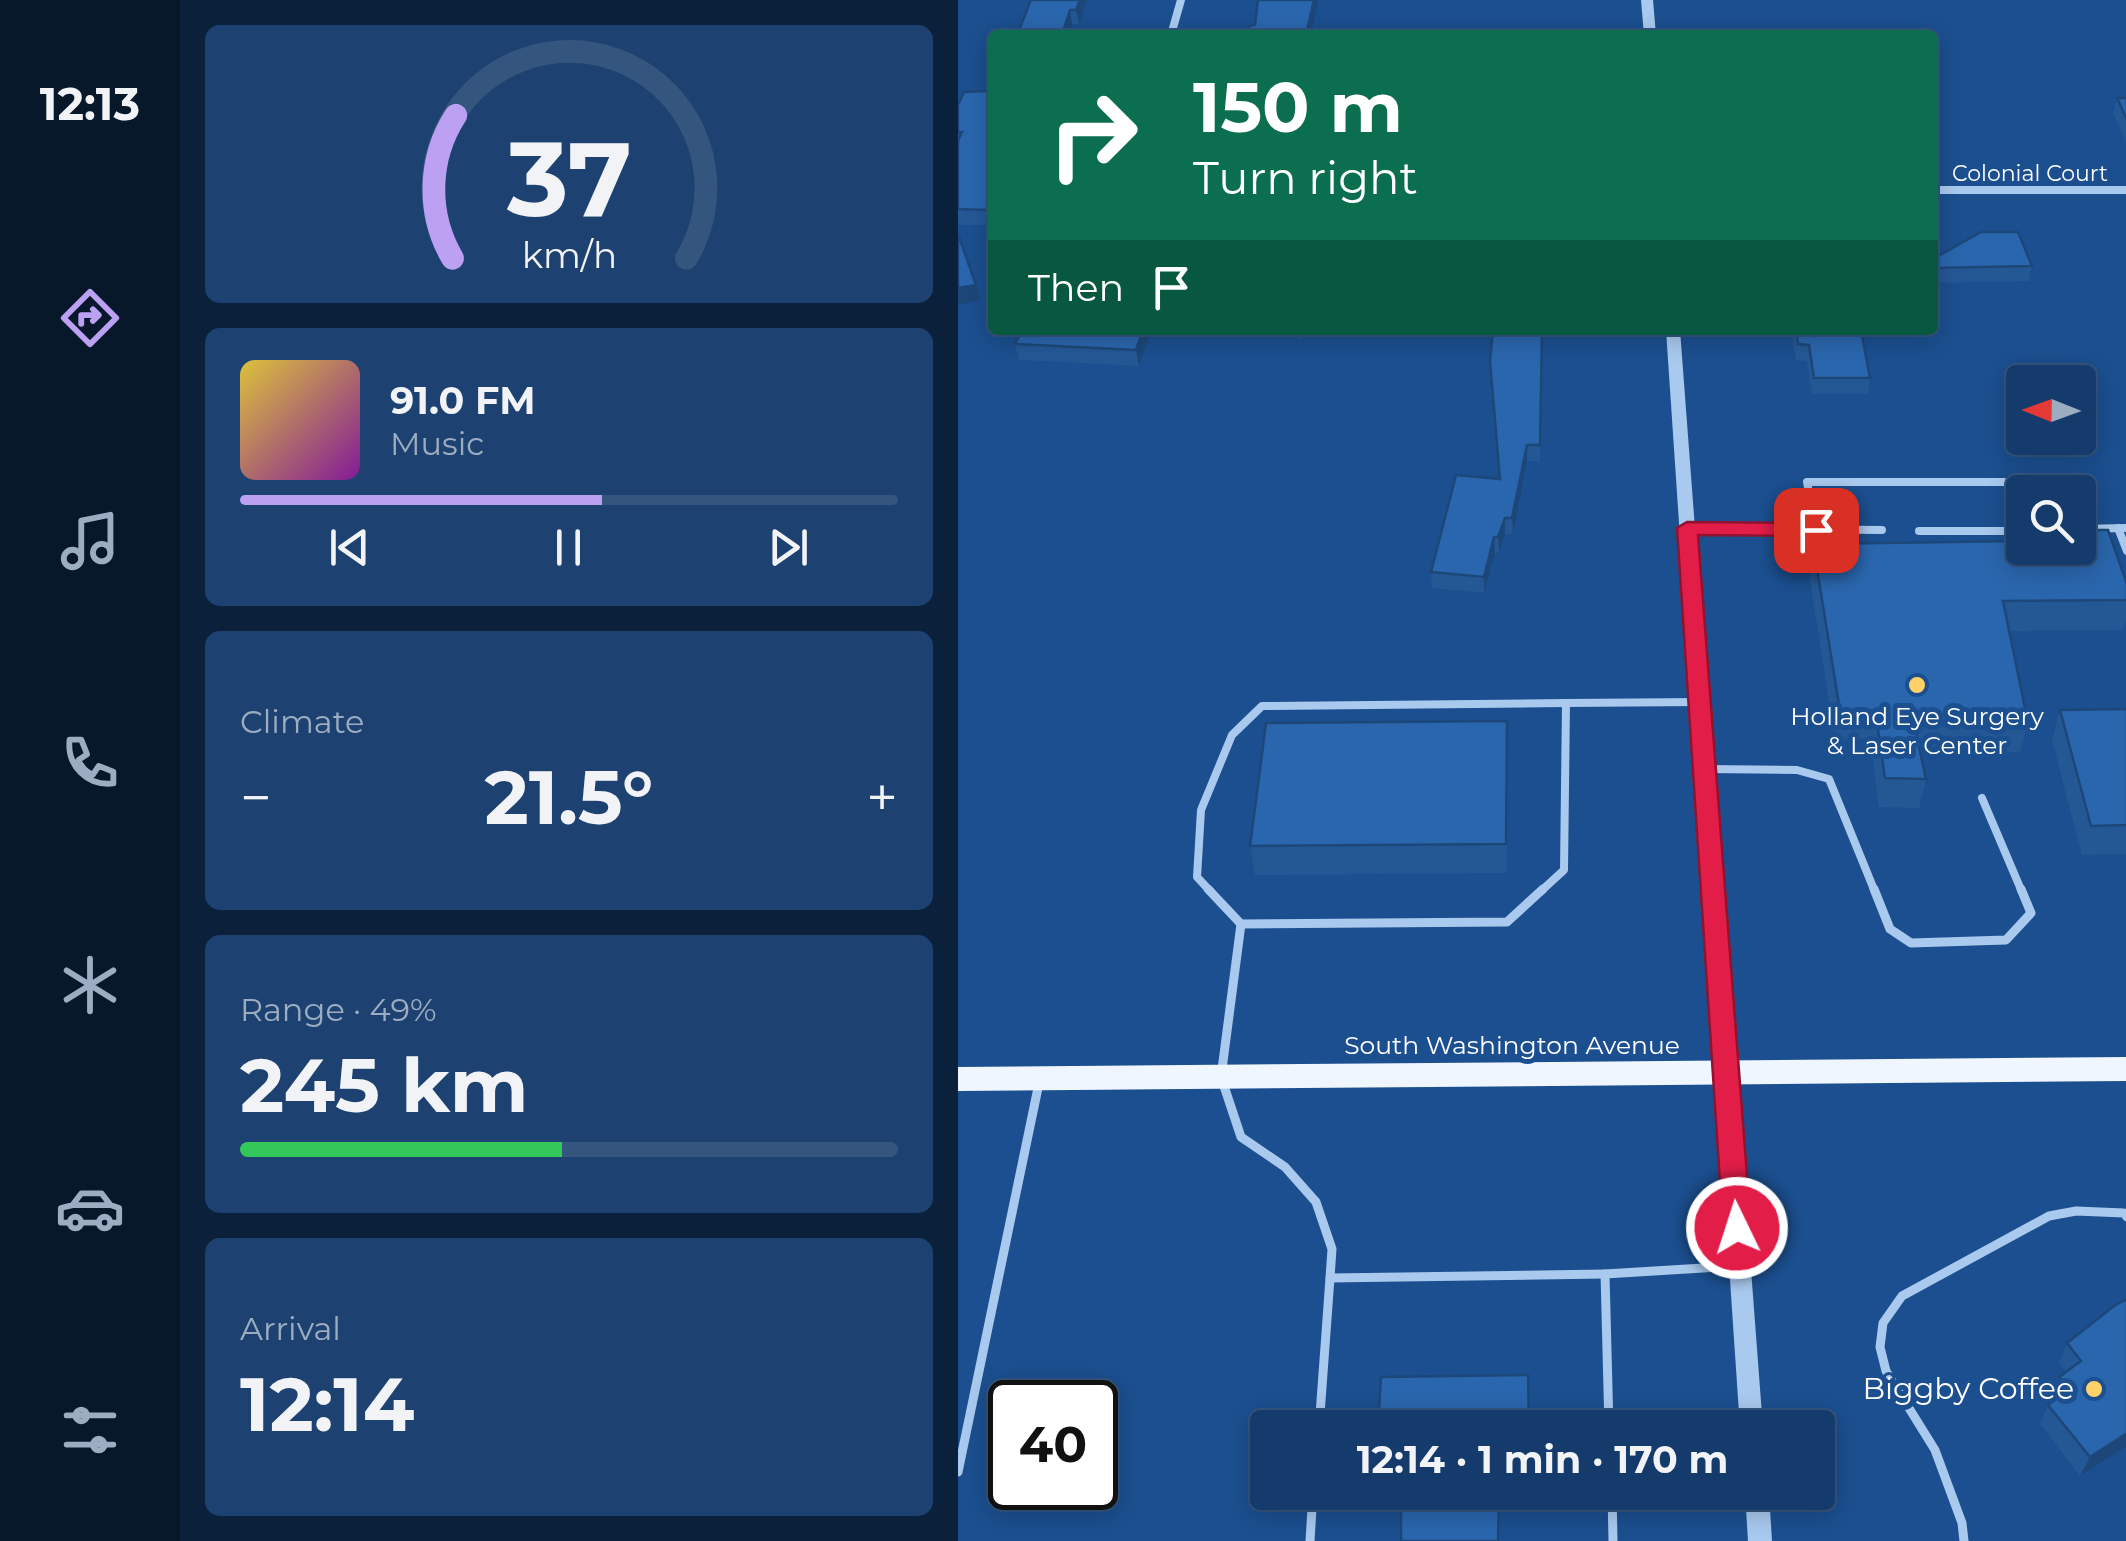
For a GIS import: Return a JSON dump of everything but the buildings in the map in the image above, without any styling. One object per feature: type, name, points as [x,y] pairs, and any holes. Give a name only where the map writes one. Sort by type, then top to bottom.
[{"type":"main road","name":"South Washington Avenue","points":[[958,1079],[2126,1070]]},
{"type":"street","points":[[1172,30],[1181,0]]},
{"type":"street","points":[[1647,0],[1650,30]]},
{"type":"street","name":"Colonial Court","points":[[1938,190],[2126,190]]},
{"type":"street","points":[[1673,335],[1751,1410]]},
{"type":"street","points":[[1757,1510],[1760,1541]]},
{"type":"lane","points":[[1816,530],[1808,482],[2006,482]]},
{"type":"lane","points":[[1687,528],[1882,530]]},
{"type":"lane","points":[[2096,529],[2122,528],[2126,551]]},
{"type":"lane","points":[[1918,530],[2006,530]]},
{"type":"lane","points":[[1566,703],[1564,870],[1507,922],[1241,924],[1197,877],[1200,810],[1232,735],[1262,706],[1566,703],[1700,702]]},
{"type":"lane","points":[[1704,770],[1796,770],[1829,778],[1890,929],[1911,943],[2006,940],[2031,914],[1982,798]]},
{"type":"lane","points":[[1241,924],[1221,1077],[1241,1137],[1285,1167],[1316,1202],[1332,1248],[1320,1410]]},
{"type":"lane","points":[[958,1472],[1040,1078]]},
{"type":"lane","points":[[1964,1541],[1962,1523],[1935,1450],[1886,1371],[1880,1347],[1883,1324],[1902,1296],[2050,1216],[2076,1211],[2124,1213],[2126,1217]]},
{"type":"lane","points":[[1330,1278],[1604,1274],[1740,1266]]},
{"type":"lane","points":[[1604,1274],[1609,1410]]},
{"type":"lane","points":[[1310,1541],[1313,1510]]},
{"type":"lane","points":[[1612,1510],[1613,1541]]},
{"type":"place","name":"Holland Eye Surgery & Laser Center","points":[[1917,685]]},
{"type":"place","name":"Biggby Coffee","points":[[2094,1389]]},
{"type":"route","points":[[1737,1228],[1687,528],[1816,530]]}]
